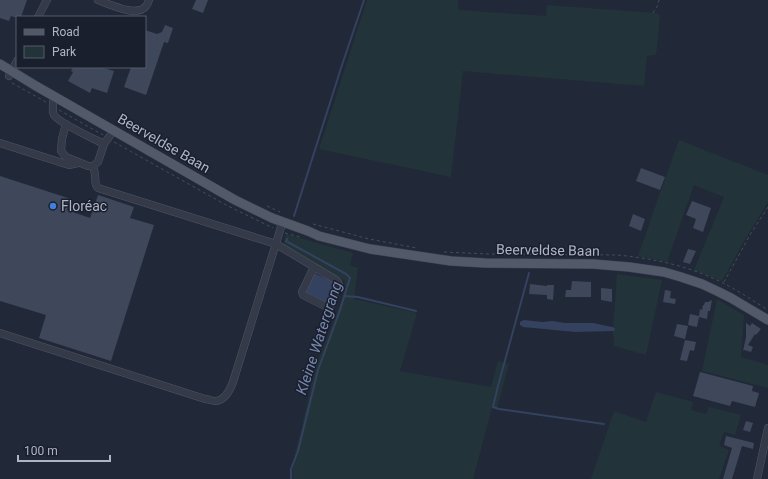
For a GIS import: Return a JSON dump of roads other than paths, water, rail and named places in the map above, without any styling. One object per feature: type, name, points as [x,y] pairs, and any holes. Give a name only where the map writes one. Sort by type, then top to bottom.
[{"type":"main road","name":"Beerveldse Baan","points":[[0,64],[10,74],[54,102],[235,200],[250,208],[319,236],[370,249],[451,262],[593,264],[664,272],[702,284],[731,298],[768,320]]},
{"type":"main road","name":"Beerveldse Baan","points":[[0,70],[36,86],[112,133]]},
{"type":"street","points":[[39,16],[47,0]]},
{"type":"street","points":[[98,0],[131,12],[139,11],[146,7],[149,0]]},
{"type":"street","points":[[10,74],[16,63]]},
{"type":"street","points":[[54,102],[52,110],[55,116],[66,124],[104,144]]},
{"type":"street","points":[[66,124],[62,139],[61,151],[66,157],[88,166],[93,166],[98,162],[104,144],[112,133]]},
{"type":"street","points":[[0,143],[69,165],[78,163]]},
{"type":"street","points":[[93,166],[95,176],[94,181],[98,188],[276,244],[318,269],[336,280],[339,286],[331,305],[327,307],[303,295],[302,292],[312,269],[318,269]]},
{"type":"street","points":[[0,333],[205,399],[214,401],[219,400],[229,391],[233,382],[276,244],[280,220]]},
{"type":"street","points":[[757,479],[768,428]]},
{"type":"water","points":[[314,273],[337,284],[328,305],[304,294]]},
{"type":"water","points":[[524,320],[565,323],[593,323],[615,328],[614,331],[575,332],[523,327],[520,325],[520,322]]},
{"type":"waterway","name":"Kleine Watergrang","points":[[294,216],[364,0]]},
{"type":"waterway","name":"Kleine Watergrang","points":[[287,239],[286,241],[346,274],[350,278],[318,370],[298,451],[291,469],[291,479]]},
{"type":"waterway","points":[[529,273],[493,407],[604,424]]},
{"type":"waterway","points":[[344,296],[358,297],[416,311]]},
{"type":"place","name":"Floréac","points":[[53,206]]}]
